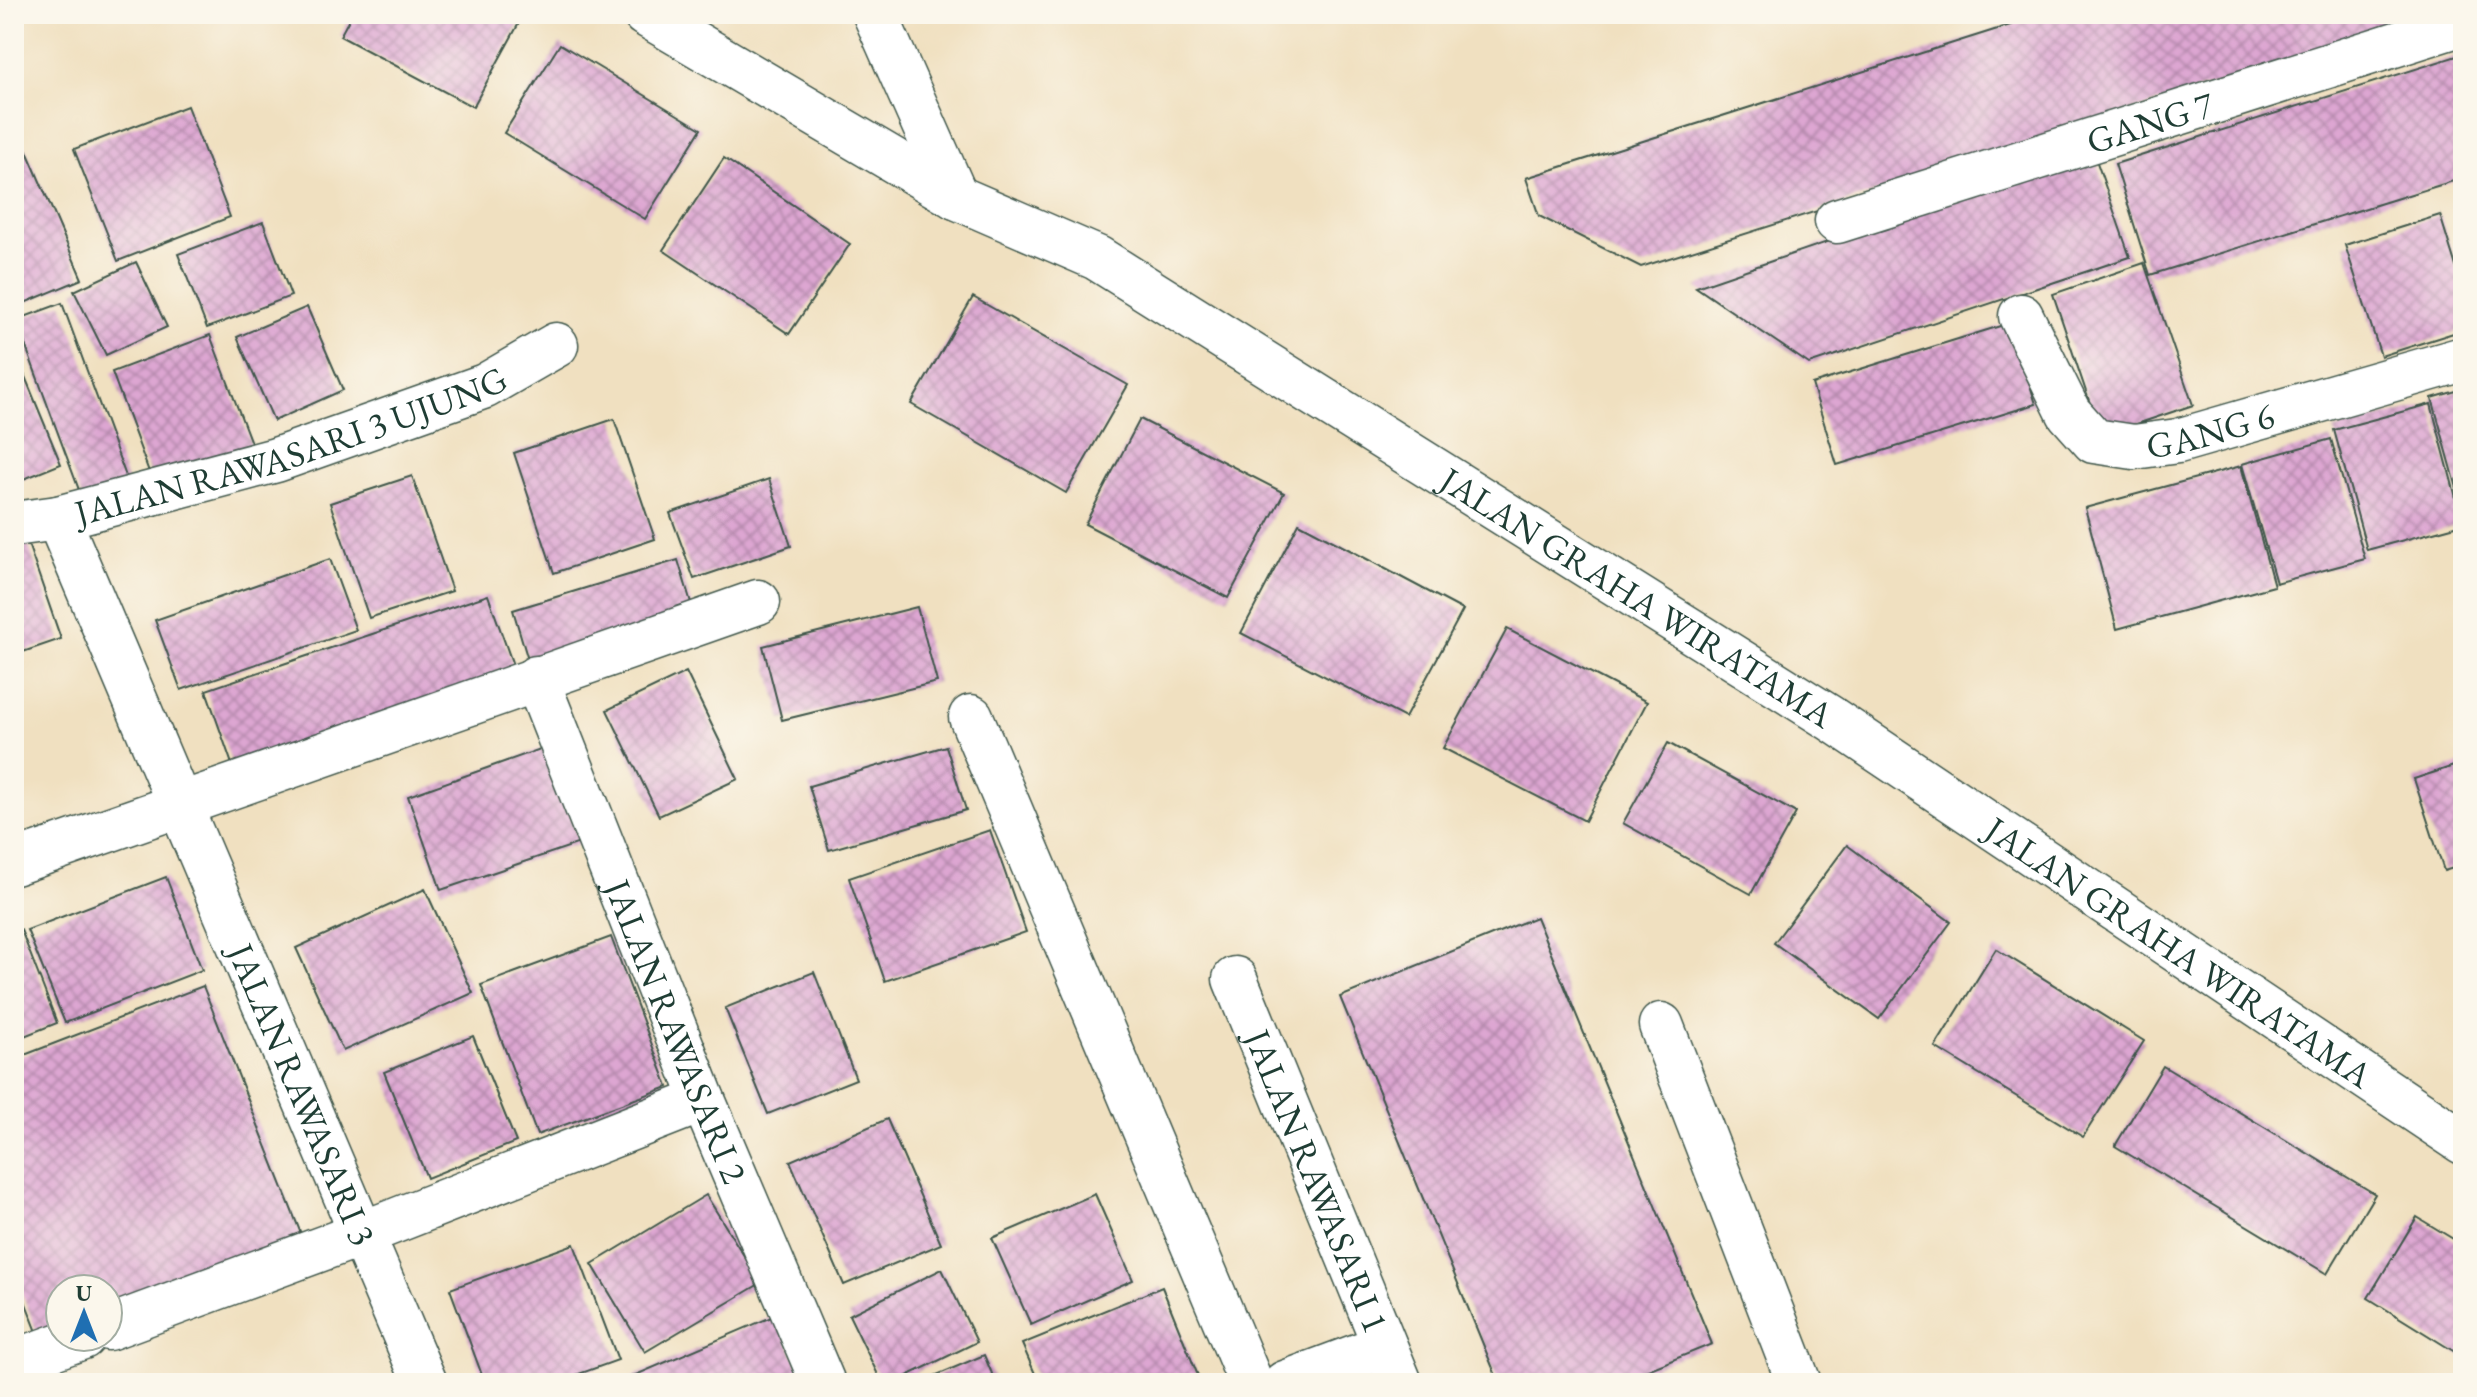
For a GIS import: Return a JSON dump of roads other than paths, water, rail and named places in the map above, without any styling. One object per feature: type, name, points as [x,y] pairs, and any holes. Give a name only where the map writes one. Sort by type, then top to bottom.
[{"type":"street","name":"JALAN GRAHA WIRATAMA","points":[[645,14],[956,197],[1097,258],[1830,718],[2463,1142]]},
{"type":"street","points":[[875,14],[956,197]]},
{"type":"street","name":"GANG 7","points":[[1837,221],[2463,23]]},
{"type":"street","name":"GANG 6","points":[[2021,316],[2069,413],[2094,441],[2134,447],[2178,441],[2463,359]]},
{"type":"street","name":"JALAN RAWASARI 3 UJUNG","points":[[14,524],[58,518],[291,454],[485,386],[556,345]]},
{"type":"street","name":"JALAN RAWASARI 3","points":[[58,518],[183,806],[425,1383]]},
{"type":"street","points":[[14,863],[758,602]]},
{"type":"street","name":"JALAN RAWASARI 2","points":[[536,678],[703,1100],[823,1383]]},
{"type":"street","points":[[971,717],[1251,1383]]},
{"type":"street","name":"JALAN RAWASARI 1","points":[[1235,979],[1392,1364]]},
{"type":"street","points":[[1661,1025],[1799,1383]]},
{"type":"street","points":[[124,1322],[364,1233],[703,1100]]},
{"type":"street","points":[[14,1362],[44,1351]]},
{"type":"street","points":[[1285,1383],[1392,1364]]}]
